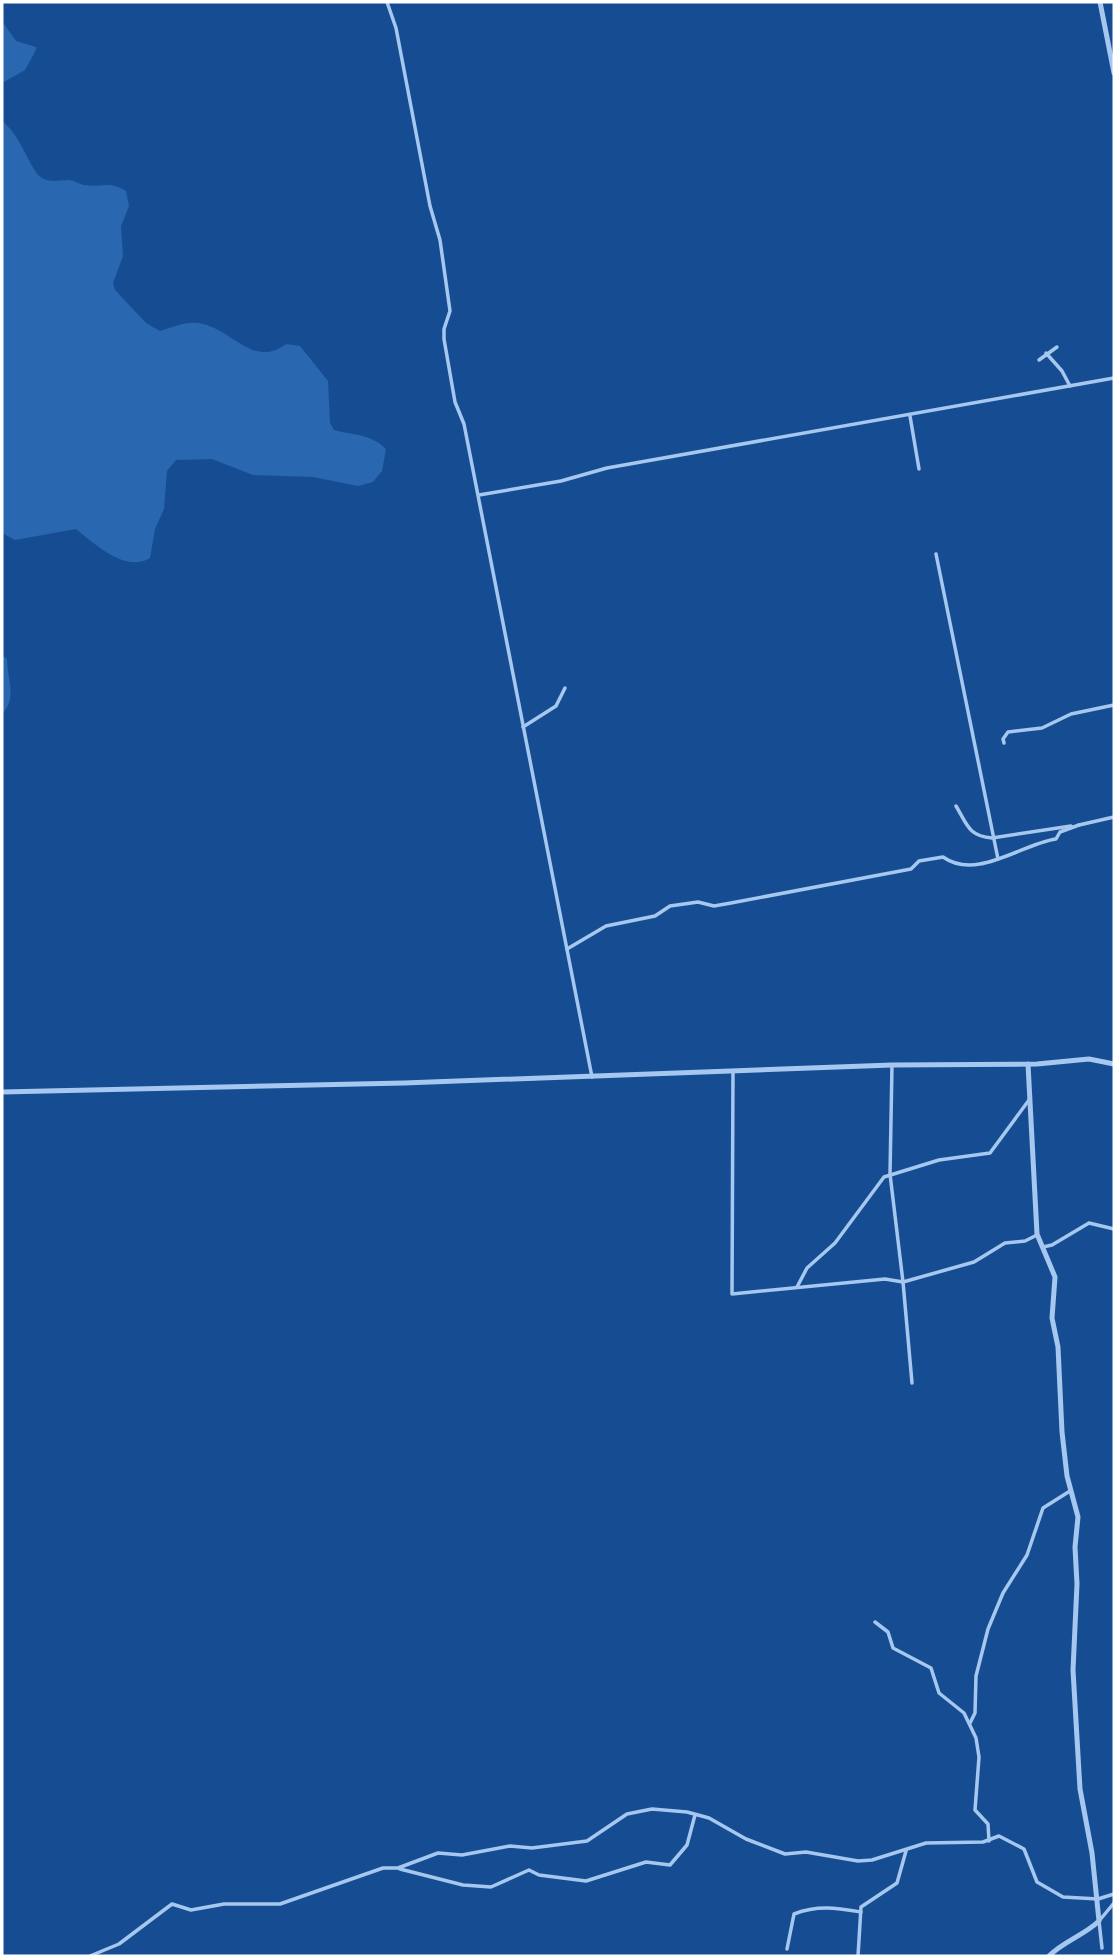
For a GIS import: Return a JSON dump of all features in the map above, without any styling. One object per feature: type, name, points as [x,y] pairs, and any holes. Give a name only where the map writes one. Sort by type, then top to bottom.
[{"type":"street","points":[[387,2],[396,28],[430,206],[440,240],[450,310],[444,329],[445,351],[479,495],[592,1077]]},
{"type":"street","points":[[1100,2],[1114,73]]},
{"type":"street","points":[[1039,360],[1057,347]]},
{"type":"street","points":[[1046,353],[1062,371],[1070,386]]},
{"type":"street","points":[[479,495],[561,481],[607,468],[1114,378]]},
{"type":"street","points":[[910,415],[919,469]]},
{"type":"street","points":[[936,554],[998,859]]},
{"type":"street","points":[[523,727],[556,706],[565,688]]},
{"type":"street","points":[[1004,743],[1003,739],[1008,732],[1042,728],[1071,714],[1114,705]]},
{"type":"street","points":[[956,806],[969,831],[992,838],[1114,817]]},
{"type":"street","points":[[567,949],[606,926],[655,916],[670,906],[698,902],[713,906],[731,903],[911,869],[919,861],[943,857],[950,862],[984,864],[1056,839],[1060,832],[1079,825]]},
{"type":"street","points":[[2,1092],[592,1077],[1089,1059],[1114,1064]]},
{"type":"street","points":[[1028,1063],[1037,1234],[1055,1277],[1052,1318],[1058,1346],[1062,1432],[1078,1517],[1073,1670],[1080,1789],[1098,1899],[1102,1948]]},
{"type":"street","points":[[892,1065],[890,1174],[912,1383]]},
{"type":"street","points":[[733,1071],[732,1294],[885,1279],[903,1282],[974,1262],[1005,1243],[1025,1241],[1037,1234]]},
{"type":"street","points":[[795,1289],[807,1268],[835,1243],[884,1177],[939,1160],[990,1153],[1030,1099]]},
{"type":"street","points":[[1042,1247],[1052,1245],[1089,1223],[1114,1229]]},
{"type":"street","points":[[970,1723],[975,1713],[976,1676],[988,1629],[1003,1593],[1027,1555],[1043,1508],[1072,1490]]},
{"type":"street","points":[[875,1622],[888,1632],[893,1648],[931,1668],[939,1693],[955,1703],[970,1723],[979,1757],[975,1810],[988,1824],[989,1840]]},
{"type":"street","points":[[398,1868],[438,1853],[462,1855],[510,1846],[532,1848],[587,1841],[627,1814],[652,1809],[695,1814],[785,1854],[806,1852],[858,1861],[906,1851],[926,1843],[989,1840],[999,1836],[1024,1849],[1038,1881],[1052,1891],[1079,1900],[1098,1899],[1114,1894]]},
{"type":"street","points":[[90,1956],[119,1944],[172,1904],[191,1910],[205,1905],[280,1904],[383,1867],[398,1868],[463,1885],[498,1886],[529,1870],[539,1875],[586,1881],[646,1862],[670,1865],[687,1845],[695,1814]]},
{"type":"street","points":[[858,1956],[862,1907],[897,1883],[906,1851]]},
{"type":"street","points":[[1049,1956],[1060,1946],[1083,1936],[1114,1903]]},
{"type":"street","points":[[786,1949],[794,1914],[813,1907],[830,1906],[861,1912]]},
{"type":"shaded area","points":[[2,21],[16,41],[36,47],[36,50],[25,70],[2,83]]},
{"type":"shaded area","points":[[2,121],[15,135],[38,174],[45,180],[70,180],[91,186],[110,185],[126,191],[129,206],[121,226],[123,256],[113,283],[115,290],[146,323],[160,331],[186,323],[203,324],[244,346],[264,352],[286,344],[300,346],[328,381],[330,423],[334,430],[368,438],[386,449],[382,471],[373,482],[358,486],[313,477],[253,475],[212,459],[176,460],[167,471],[164,509],[155,529],[150,558],[140,562],[121,559],[101,549],[76,529],[15,540],[2,533]]},
{"type":"shaded area","points":[[2,655],[7,659],[11,695],[2,714]]}]
